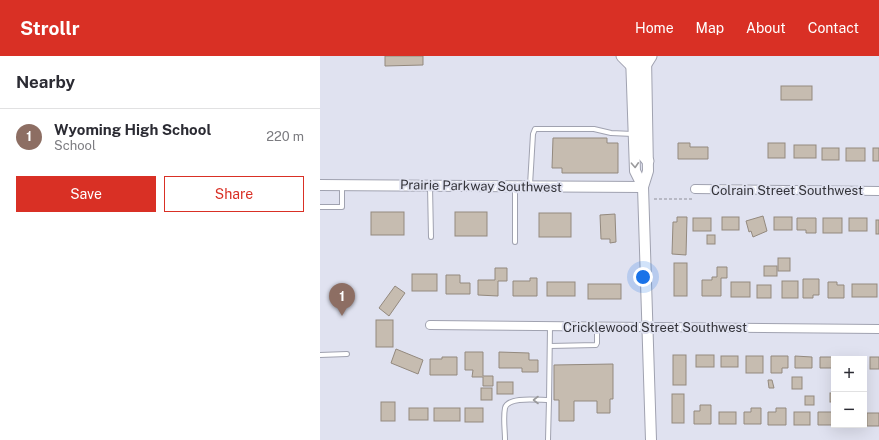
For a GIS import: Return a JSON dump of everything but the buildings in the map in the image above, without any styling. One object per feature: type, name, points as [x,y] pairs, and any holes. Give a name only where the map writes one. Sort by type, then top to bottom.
[{"type":"main road","points":[[622,56],[632,61]]},
{"type":"main road","points":[[645,58],[637,134],[642,152],[648,161]]},
{"type":"street","points":[[645,58],[648,171],[643,187],[646,327],[651,440]]},
{"type":"street","points":[[632,61],[637,134],[635,171],[643,187]]},
{"type":"street","name":"Prairie Parkway Southwest","points":[[320,185],[643,187]]},
{"type":"street","name":"Colrain Street Southwest","points":[[695,190],[879,191]]},
{"type":"street","name":"Cricklewood Street Southwest","points":[[430,325],[879,329]]},
{"type":"lane","points":[[530,187],[533,134],[535,129],[594,129],[611,133],[637,134]]},
{"type":"lane","points":[[320,208],[342,207],[342,185]]},
{"type":"lane","points":[[430,186],[431,237]]},
{"type":"lane","points":[[515,186],[515,242]]},
{"type":"lane","points":[[548,440],[550,326]]},
{"type":"lane","points":[[550,346],[596,346],[597,327]]},
{"type":"lane","points":[[320,355],[347,354]]},
{"type":"lane","points":[[505,440],[505,409],[508,403],[513,400],[549,400]]},
{"type":"path","points":[[652,199],[692,199]]},
{"type":"place","name":"Wyoming High School","points":[[342,316]]}]
